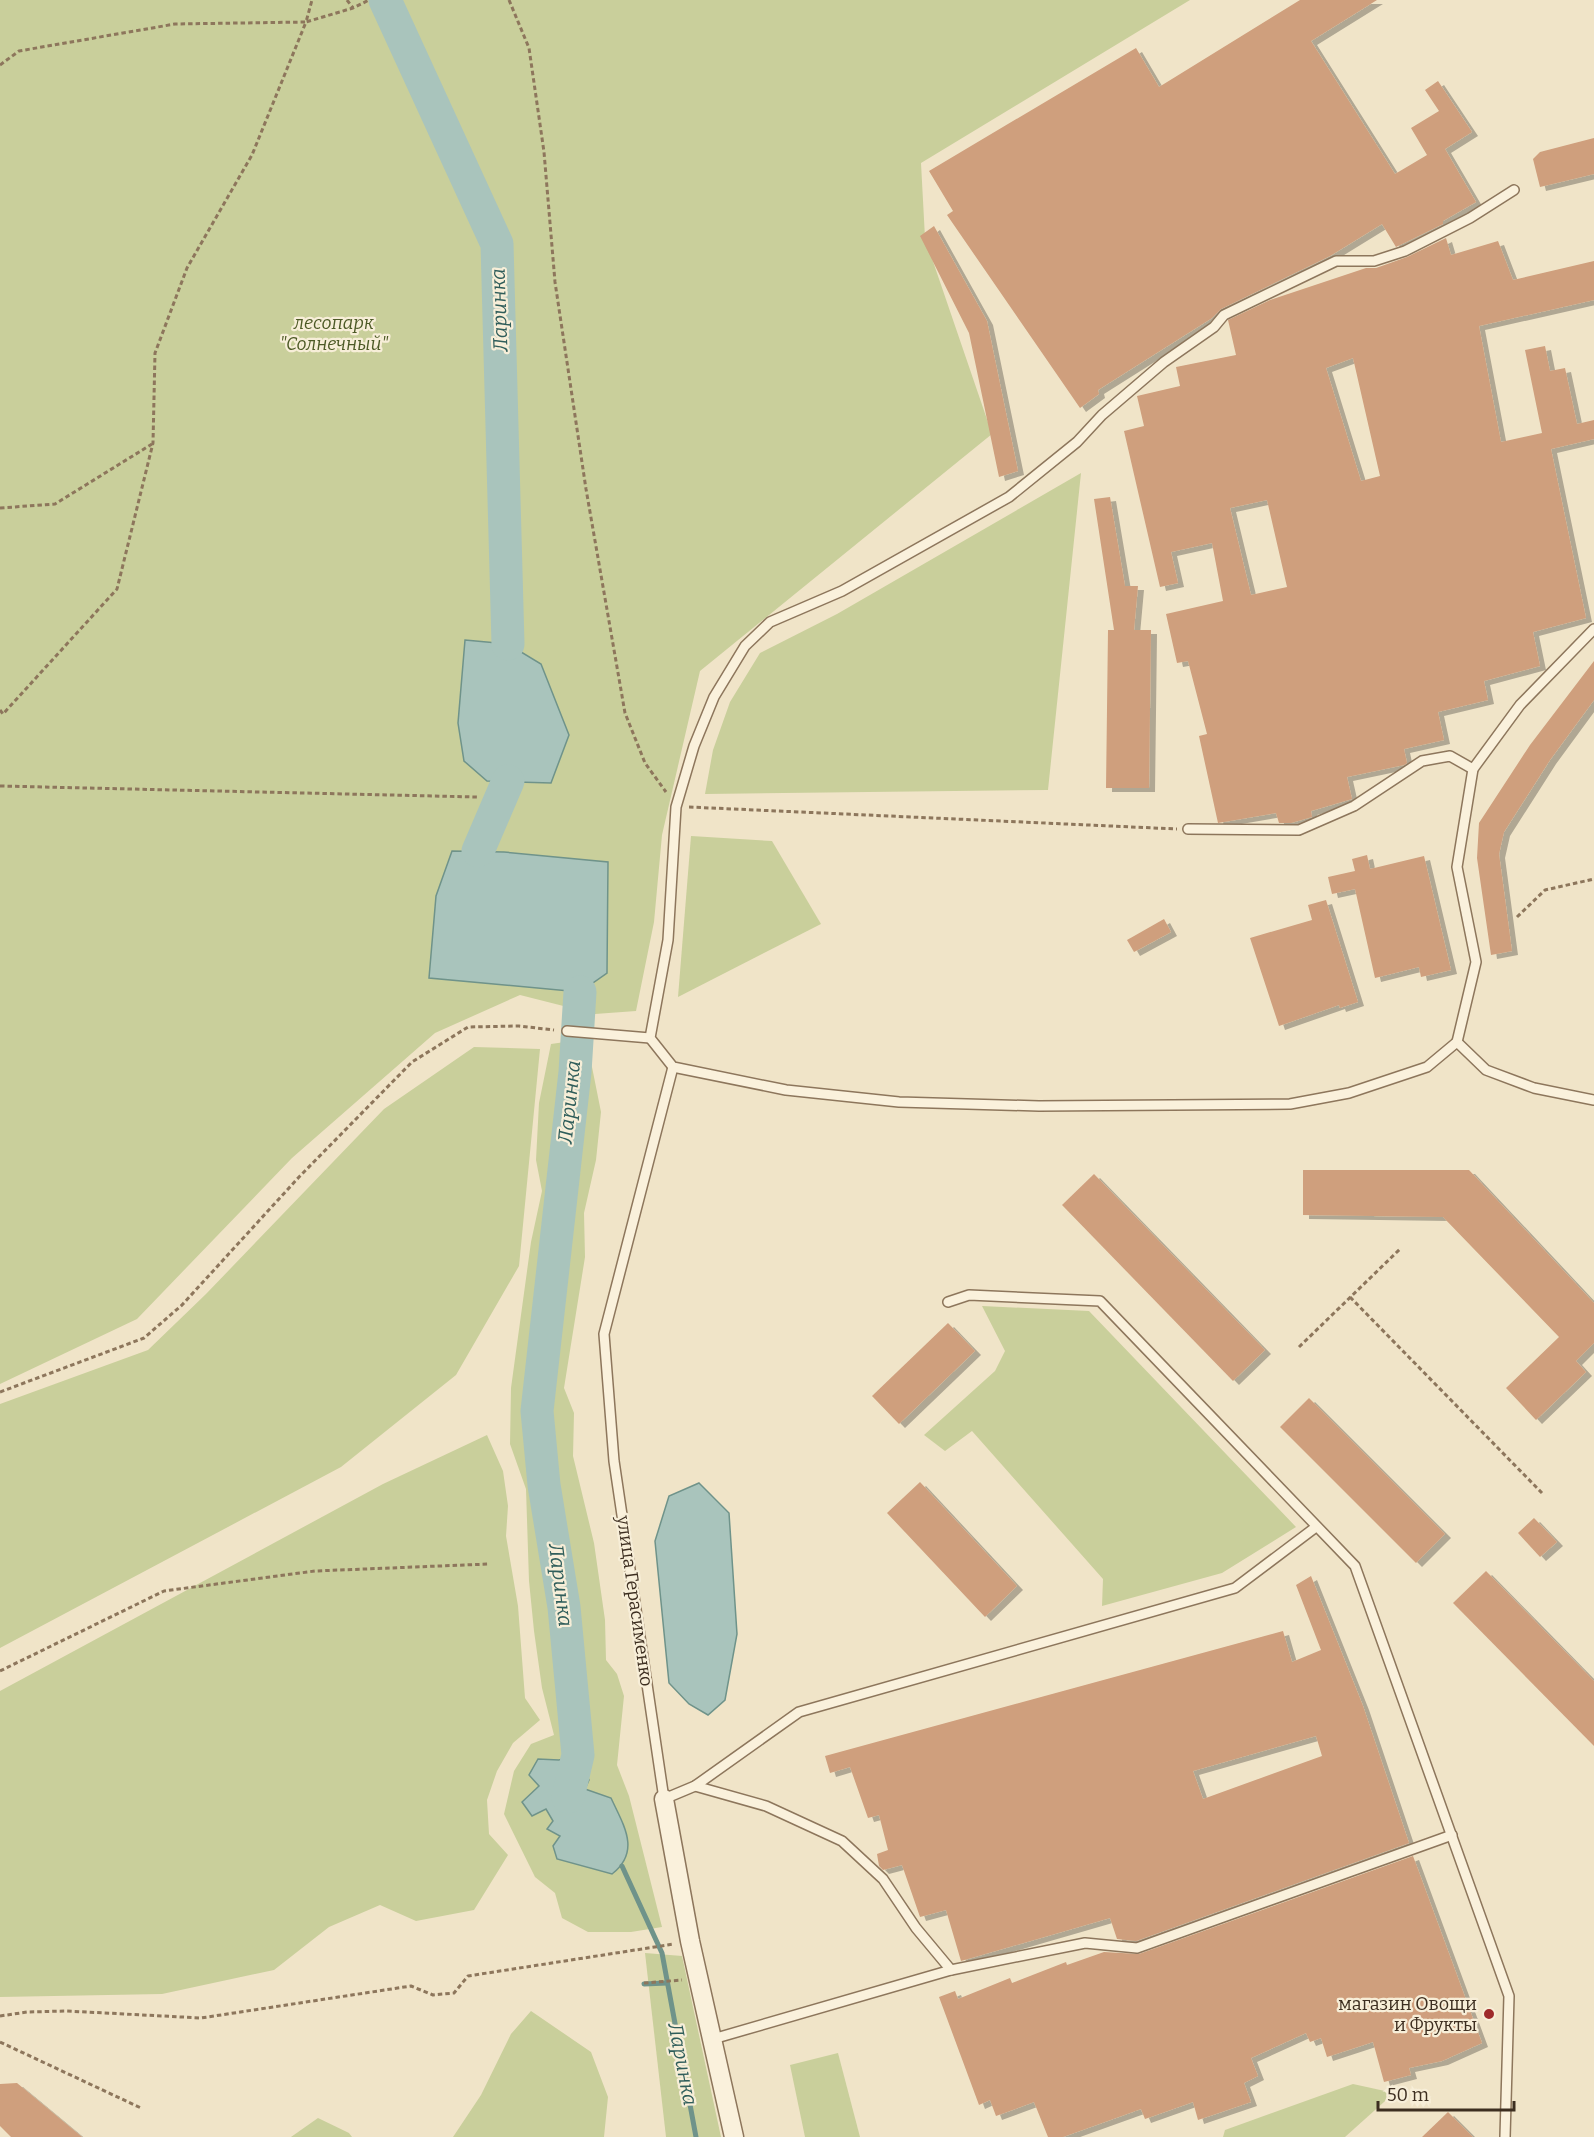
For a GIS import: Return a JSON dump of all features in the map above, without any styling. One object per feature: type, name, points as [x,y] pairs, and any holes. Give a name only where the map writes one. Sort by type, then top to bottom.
[{"type":"street","name":"улица Герасименко","points":[[663,1799],[690,1941],[734,2137]]},
{"type":"lane","points":[[650,1038],[668,940],[676,807],[694,746],[714,697],[745,646],[770,622],[842,591],[1009,497],[1077,442],[1102,415],[1147,376],[1214,327],[1224,315],[1336,261],[1374,261],[1405,251],[1470,218],[1514,190]]},
{"type":"lane","points":[[567,1031],[650,1038],[673,1067],[786,1090],[899,1102],[1039,1106],[1290,1104],[1349,1093],[1427,1067],[1457,1042],[1476,962],[1457,867],[1473,769],[1520,705],[1594,629]]},
{"type":"lane","points":[[1188,830],[1299,830],[1354,806],[1422,761],[1450,756],[1473,769]]},
{"type":"lane","points":[[1457,1042],[1486,1070],[1534,1089],[1594,1100]]},
{"type":"lane","name":"улица Герасименко","points":[[663,1799],[614,1461],[604,1334],[673,1067]]},
{"type":"lane","points":[[948,1302],[969,1295],[1100,1301],[1355,1566],[1509,1996],[1506,2137]]},
{"type":"lane","points":[[663,1799],[695,1785],[799,1712],[1235,1588],[1316,1527]]},
{"type":"lane","points":[[695,1785],[766,1806],[842,1841],[883,1879],[916,1928],[951,1970]]},
{"type":"lane","points":[[713,2039],[951,1970],[1085,1943],[1137,1947],[1452,1835]]},
{"type":"path","points":[[1,713],[117,589],[153,443],[155,353],[187,268],[252,155],[306,22],[312,0]]},
{"type":"path","points":[[347,0],[353,8]]},
{"type":"path","points":[[0,64],[19,51],[175,24],[306,22],[353,8],[369,0]]},
{"type":"path","points":[[509,0],[529,48],[544,152],[559,305],[586,489],[625,713],[645,763],[676,807],[1188,830]]},
{"type":"path","points":[[0,508],[55,504],[153,443]]},
{"type":"path","points":[[0,786],[477,797]]},
{"type":"path","points":[[1517,917],[1545,890],[1594,879]]},
{"type":"path","points":[[0,1392],[144,1338],[182,1305],[298,1177],[412,1062],[468,1027],[519,1026],[567,1031]]},
{"type":"path","points":[[1299,1347],[1400,1249]]},
{"type":"path","points":[[1350,1297],[1542,1492]]},
{"type":"path","points":[[0,1671],[164,1591],[315,1571],[489,1564]]},
{"type":"path","points":[[0,2016],[67,2011],[201,2018],[411,1986],[433,1995],[454,1993],[468,1976],[665,1945]]},
{"type":"path","points":[[645,1983],[675,1982]]},
{"type":"path","points":[[0,2042],[141,2108]]},
{"type":"green space","name":"лесопарк \"Солнечный\"","points":[[0,0],[1190,0],[921,163],[925,238],[992,434],[700,671],[662,835],[654,922],[636,1011],[595,1014],[520,995],[435,1033],[292,1158],[137,1319],[0,1384]],"holes":[[[465,640],[508,644],[551,783],[487,781]],[[452,851],[504,852],[608,862],[607,973]]]},
{"type":"green space","points":[[1081,473],[1048,790],[705,794],[713,750],[730,702],[760,653],[837,614]]},
{"type":"green space","points":[[691,836],[772,841],[821,924],[678,997]]},
{"type":"green space","points":[[565,1042],[581,1044],[589,1052],[601,1112],[596,1160],[584,1213],[585,1257],[564,1388],[574,1413],[573,1456],[594,1543],[605,1620],[606,1660],[617,1674],[624,1696],[617,1765],[629,1796],[662,1927],[631,1932],[588,1932],[562,1918],[555,1893],[535,1877],[504,1814],[514,1771],[531,1744],[554,1735],[542,1688],[534,1631],[529,1581],[526,1489],[510,1444],[511,1388],[531,1242],[542,1191],[536,1160],[539,1103],[551,1044]]},
{"type":"green space","points":[[474,1047],[540,1049],[519,1266],[456,1375],[341,1467],[0,1648],[0,1404],[148,1350],[206,1294],[384,1109]]},
{"type":"green space","points":[[982,1306],[1089,1311],[1296,1527],[1222,1573],[1102,1606],[1103,1579],[972,1431],[945,1451],[924,1435],[995,1371],[1005,1351]]},
{"type":"green space","points":[[487,1435],[503,1471],[508,1506],[506,1536],[518,1606],[525,1698],[540,1720],[513,1743],[497,1771],[487,1800],[489,1834],[508,1855],[474,1910],[416,1921],[380,1905],[329,1927],[274,1970],[162,1994],[0,1997],[0,1691],[383,1484]]},
{"type":"green space","points":[[645,1953],[682,1956],[721,2137],[666,2137]]},
{"type":"green space","points":[[531,2011],[591,2052],[608,2097],[604,2137],[453,2137],[481,2095],[511,2034]]},
{"type":"green space","points":[[838,2053],[860,2137],[805,2137],[790,2065]]},
{"type":"green space","points":[[1353,2084],[1394,2093],[1345,2137],[1223,2137],[1225,2130]]},
{"type":"green space","points":[[318,2118],[349,2133],[352,2137],[291,2137]]},
{"type":"water","points":[[465,640],[508,644],[541,664],[569,735],[551,783],[487,781],[464,761],[458,723]]},
{"type":"water","points":[[452,851],[504,852],[608,862],[607,973],[580,992],[429,978],[436,896]]},
{"type":"water","points":[[699,1483],[729,1513],[737,1634],[725,1700],[708,1715],[689,1704],[669,1683],[655,1541],[669,1496]]},
{"type":"water","points":[[578,1755],[589,1780],[585,1789],[611,1798],[625,1828],[628,1847],[626,1856],[612,1874],[557,1859],[553,1846],[560,1836],[547,1829],[553,1821],[546,1809],[532,1816],[522,1802],[539,1786],[529,1775],[538,1759],[559,1760]]},
{"type":"building","points":[[1300,0],[1377,0],[1311,41],[1395,174],[1427,155],[1411,128],[1439,111],[1425,90],[1438,81],[1472,132],[1445,149],[1476,202],[1443,221],[1443,224],[1396,247],[1382,224],[1330,256],[1221,309],[1212,318],[1098,390],[1099,394],[1080,408],[947,215],[953,211],[929,171],[1136,48],[1159,87]]},
{"type":"building","points":[[1594,138],[1594,174],[1540,187],[1533,159],[1540,152]]},
{"type":"building","points":[[934,226],[987,321],[1018,471],[999,477],[969,333],[920,236]]},
{"type":"building","points":[[1446,238],[1451,255],[1498,241],[1513,280],[1594,261],[1594,300],[1479,326],[1501,442],[1542,433],[1525,350],[1545,346],[1550,371],[1565,368],[1577,424],[1594,420],[1594,439],[1551,449],[1586,618],[1533,632],[1540,666],[1484,681],[1488,700],[1438,712],[1444,740],[1404,749],[1407,763],[1404,765],[1347,777],[1352,799],[1311,811],[1312,817],[1291,823],[1279,823],[1276,813],[1218,823],[1199,736],[1207,734],[1188,661],[1177,663],[1166,614],[1223,601],[1212,543],[1171,552],[1178,583],[1160,587],[1124,431],[1144,426],[1137,396],[1180,386],[1176,367],[1236,355],[1228,320],[1270,300],[1407,257]],"holes":[[[1353,358],[1380,476],[1361,481],[1326,368]],[[1267,500],[1287,587],[1251,595],[1230,508]]]},
{"type":"building","points":[[1110,497],[1125,586],[1138,586],[1134,630],[1151,630],[1149,788],[1106,788],[1108,630],[1114,630],[1094,499]]},
{"type":"building","points":[[1594,661],[1594,700],[1550,760],[1504,832],[1499,854],[1512,951],[1491,955],[1477,858],[1479,823],[1530,745]]},
{"type":"building","points":[[1367,855],[1370,869],[1424,856],[1451,970],[1421,977],[1419,967],[1375,978],[1355,889],[1332,894],[1328,877],[1355,871],[1352,859]]},
{"type":"building","points":[[1326,900],[1358,1002],[1340,1008],[1339,1005],[1279,1026],[1250,938],[1312,920],[1308,905]]},
{"type":"building","points":[[1164,919],[1171,932],[1134,952],[1127,940]]},
{"type":"building","points":[[1303,1170],[1469,1170],[1594,1303],[1594,1343],[1576,1361],[1586,1372],[1536,1420],[1506,1388],[1559,1337],[1443,1217],[1303,1215]]},
{"type":"building","points":[[1094,1174],[1265,1350],[1233,1381],[1062,1205]]},
{"type":"building","points":[[948,1323],[975,1351],[899,1424],[872,1396]]},
{"type":"building","points":[[1309,1398],[1445,1534],[1416,1563],[1280,1427]]},
{"type":"building","points":[[920,1482],[1017,1586],[985,1617],[887,1513]]},
{"type":"building","points":[[1534,1518],[1557,1542],[1540,1557],[1518,1533]]},
{"type":"building","points":[[1486,1571],[1594,1681],[1594,1746],[1453,1603]]},
{"type":"building","points":[[1311,1576],[1363,1706],[1409,1843],[1136,1941],[1117,1939],[1110,1918],[961,1961],[946,1910],[920,1917],[902,1865],[883,1870],[879,1866],[877,1854],[888,1850],[879,1815],[868,1818],[850,1767],[830,1773],[825,1756],[1283,1631],[1292,1662],[1321,1650],[1296,1585]],"holes":[[[1316,1736],[1322,1756],[1203,1799],[1193,1771]]]},
{"type":"building","points":[[1413,1856],[1482,2043],[1442,2061],[1409,2068],[1411,2075],[1384,2082],[1373,2042],[1327,2057],[1321,2038],[1310,2042],[1306,2033],[1251,2058],[1258,2076],[1244,2083],[1251,2102],[1198,2120],[1193,2102],[1145,2119],[1141,2109],[1063,2137],[1048,2137],[1034,2102],[996,2116],[990,2100],[979,2105],[939,1997],[955,1991],[958,1999],[1010,1978],[1012,1983],[1066,1962],[1067,1965],[1104,1952],[1139,1954]]},
{"type":"building","points":[[17,2083],[82,2137],[11,2137],[0,2126],[0,2084]]},
{"type":"building","points":[[1448,2112],[1473,2137],[1422,2137]]},
{"type":"waterway","name":"Ларинка","points":[[385,0],[497,244],[508,644]]},
{"type":"waterway","name":"Ларинка","points":[[478,851],[508,781]]},
{"type":"waterway","name":"Ларинка","points":[[568,1797],[578,1755],[564,1607],[544,1485],[537,1411],[575,1072],[580,992]]},
{"type":"waterway","name":"Ларинка","points":[[622,1866],[662,1953],[696,2137]]},
{"type":"waterway","points":[[644,1984],[667,1983]]},
{"type":"place","name":"магазин Овощи и Фрукты","points":[[1489,2014]]}]
